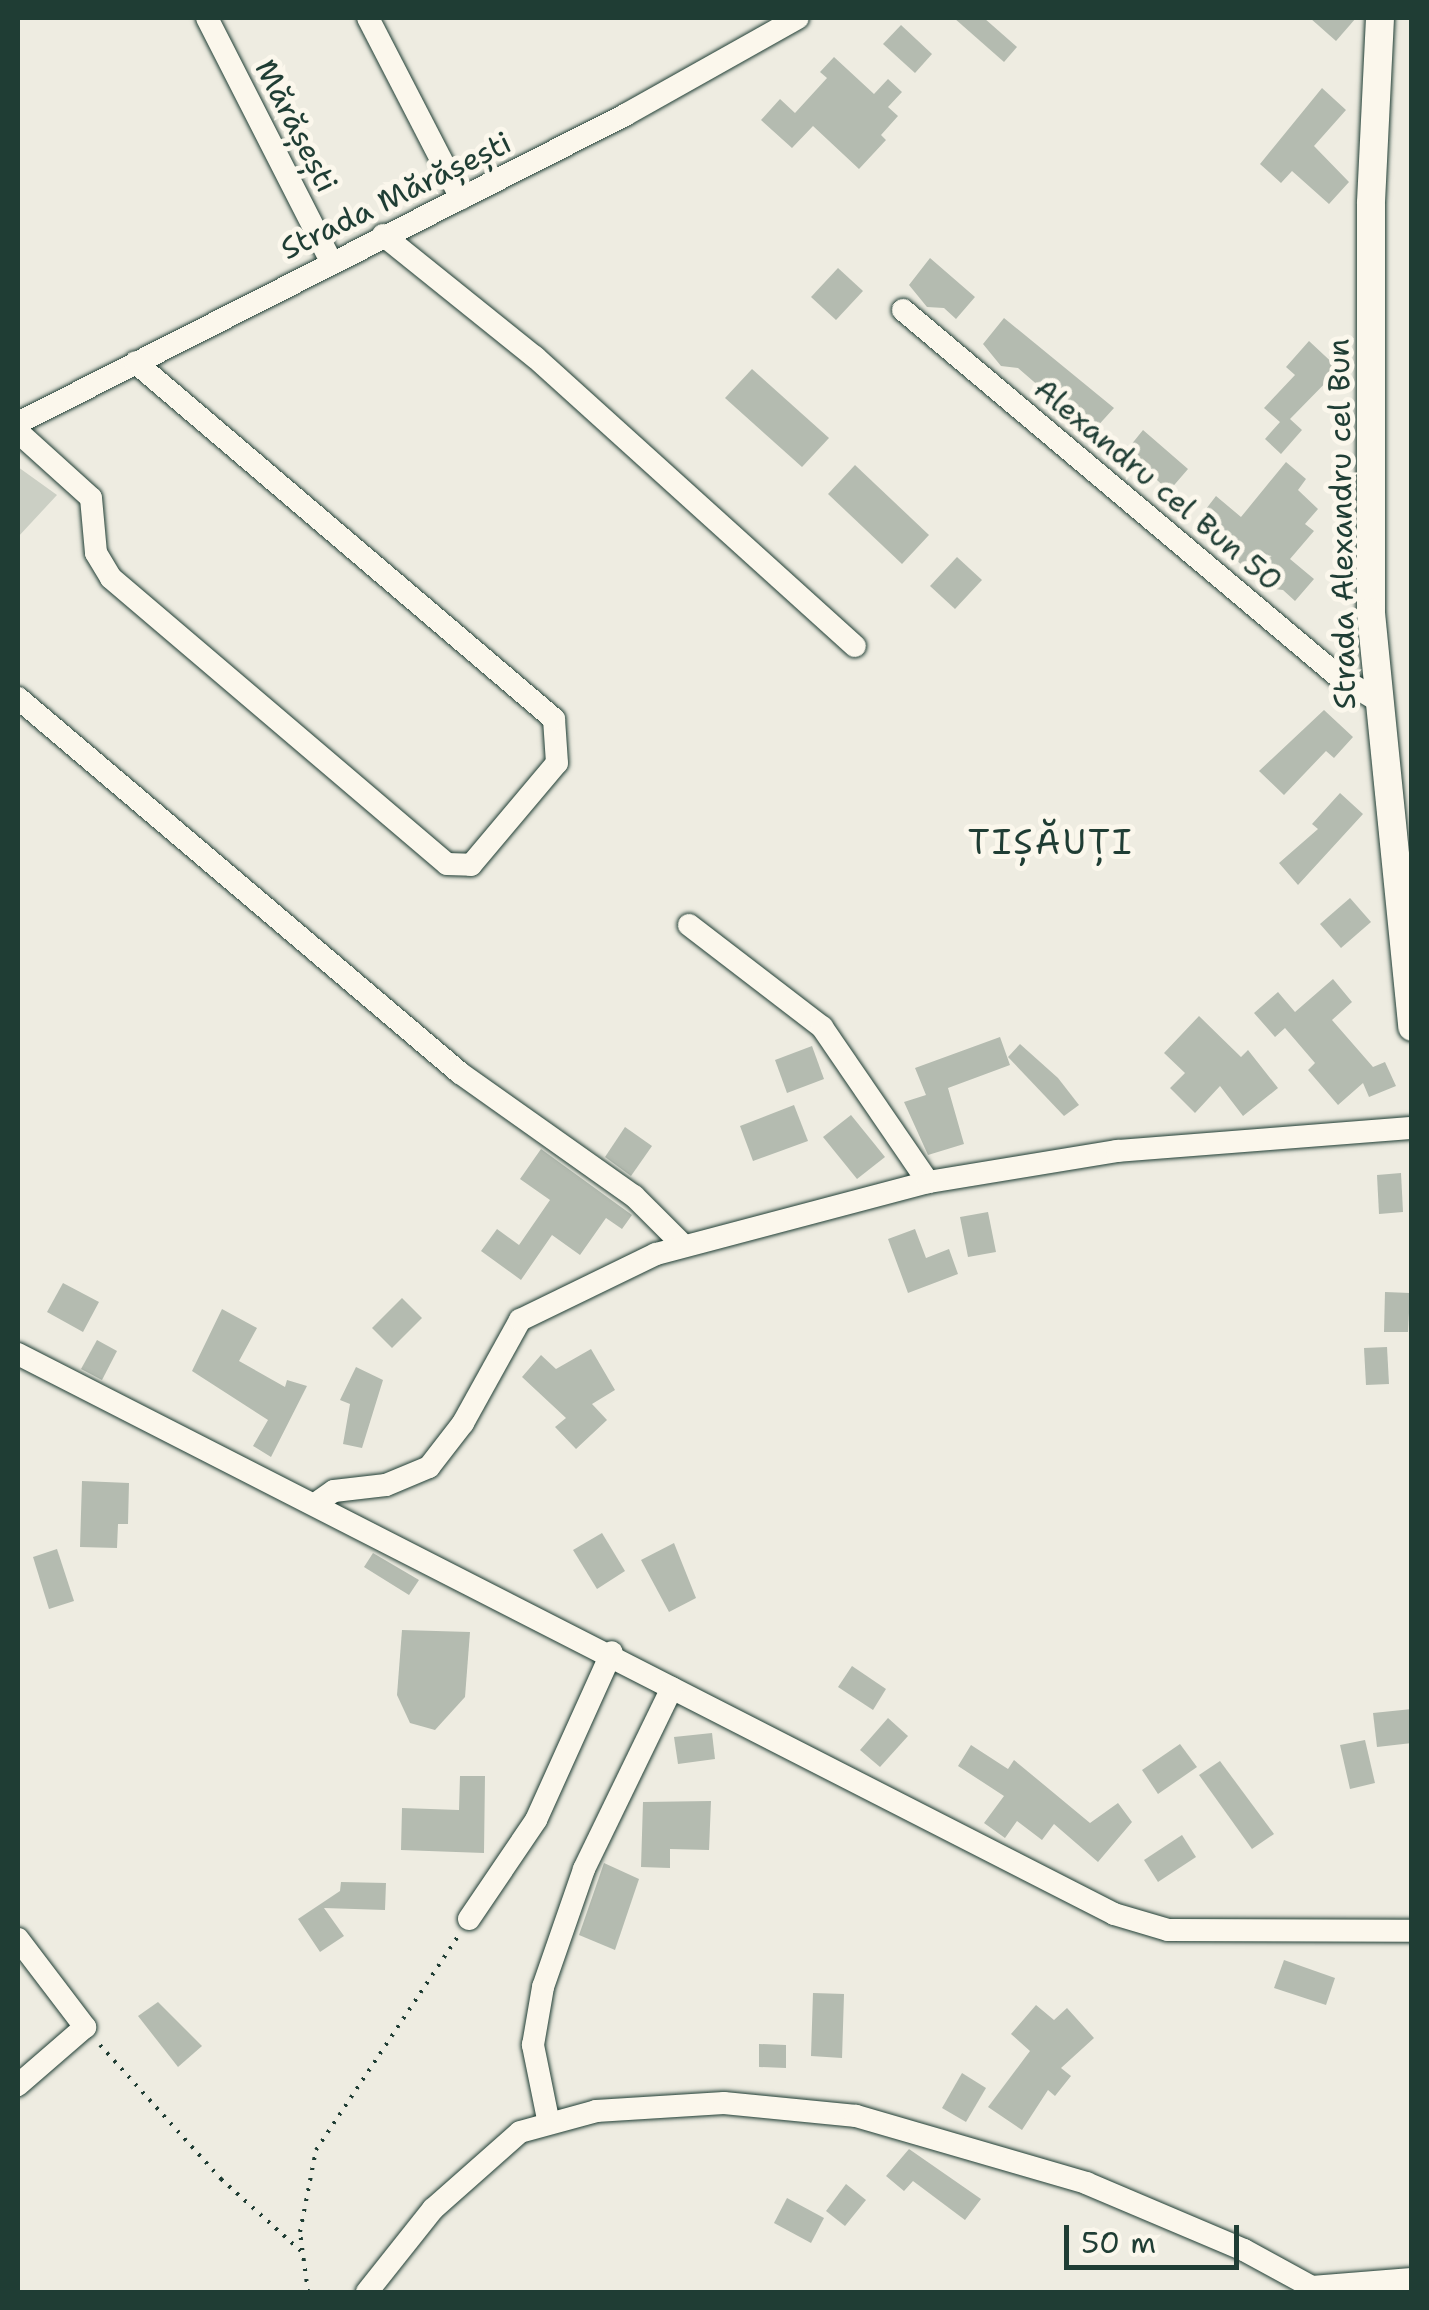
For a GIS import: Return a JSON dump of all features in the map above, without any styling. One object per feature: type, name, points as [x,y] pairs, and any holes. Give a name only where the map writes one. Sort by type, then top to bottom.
[{"type":"street","name":"Mărășești","points":[[207,18],[332,261]]},
{"type":"street","points":[[368,18],[461,198]]},
{"type":"street","name":"Strada Mărășești","points":[[18,423],[461,198],[798,18]]},
{"type":"street","name":"Strada Alexandru cel Bun","points":[[1380,18],[1370,356],[1377,700],[1412,1027]]},
{"type":"street","points":[[384,235],[535,357],[855,646]]},
{"type":"street","name":"Alexandru cel Bun 50","points":[[904,310],[1338,676],[1377,700]]},
{"type":"street","points":[[18,432],[91,498],[96,553],[111,578],[447,864],[471,865],[557,762],[554,719],[135,362]]},
{"type":"street","points":[[18,698],[460,1073],[634,1196],[683,1245]]},
{"type":"street","points":[[689,925],[822,1027],[928,1182]]},
{"type":"street","points":[[318,1502],[334,1491],[413,1478],[429,1467],[463,1423],[520,1320],[683,1245],[928,1182],[1117,1151],[1412,1128]]},
{"type":"street","points":[[18,1354],[612,1652],[672,1688],[1114,1914],[1168,1930],[1412,1931]]},
{"type":"street","points":[[469,1920],[536,1820],[612,1652]]},
{"type":"street","points":[[548,2119],[533,2045],[556,1942],[604,1823],[672,1688]]},
{"type":"street","points":[[18,1939],[85,2027],[18,2086]]},
{"type":"street","points":[[367,2292],[394,2251],[465,2177],[520,2132],[548,2119],[724,2103],[856,2116],[1086,2183],[1244,2250],[1312,2287],[1412,2279]]},
{"type":"path","points":[[308,2292],[302,2252],[303,2194],[316,2150],[469,1920]]},
{"type":"path","points":[[85,2027],[152,2108],[302,2252]]},
{"type":"shaded area","points":[[18,467],[57,495],[18,537]]},
{"type":"building","points":[[954,18],[984,18],[1017,47],[1004,62]]},
{"type":"building","points":[[1310,18],[1356,18],[1336,41]]},
{"type":"building","points":[[901,25],[932,54],[915,73],[883,44]]},
{"type":"building","points":[[834,57],[874,94],[888,79],[902,92],[888,107],[898,116],[881,135],[886,140],[859,169],[813,126],[792,148],[761,120],[780,99],[795,113],[827,78],[820,72]]},
{"type":"building","points":[[1322,88],[1346,110],[1314,146],[1349,182],[1329,204],[1292,171],[1281,183],[1260,164]]},
{"type":"building","points":[[930,258],[975,297],[956,319],[944,308],[927,307],[909,285]]},
{"type":"building","points":[[838,268],[863,291],[836,320],[811,297]]},
{"type":"building","points":[[1004,318],[1114,408],[1094,430],[1082,419],[1066,418],[1048,394],[1018,368],[1001,366],[983,344]]},
{"type":"building","points":[[1309,341],[1339,369],[1290,419],[1302,430],[1281,454],[1265,439],[1280,422],[1264,408],[1295,375],[1286,367]]},
{"type":"building","points":[[752,369],[829,438],[802,467],[725,398]]},
{"type":"building","points":[[1143,430],[1188,469],[1169,491],[1157,480],[1140,478],[1122,456]]},
{"type":"building","points":[[1286,462],[1306,479],[1298,490],[1318,509],[1305,524],[1314,531],[1290,559],[1314,579],[1295,601],[1283,590],[1266,588],[1196,522],[1216,496],[1241,517]]},
{"type":"building","points":[[855,465],[929,535],[902,564],[828,494]]},
{"type":"building","points":[[957,557],[982,580],[955,609],[930,586]]},
{"type":"building","points":[[1324,710],[1353,737],[1334,758],[1326,751],[1284,795],[1259,771]]},
{"type":"building","points":[[1340,793],[1363,814],[1298,885],[1279,863],[1318,829],[1312,824]]},
{"type":"building","points":[[1350,898],[1371,922],[1341,948],[1320,924]]},
{"type":"building","points":[[1333,979],[1352,1002],[1332,1020],[1373,1067],[1385,1062],[1396,1086],[1369,1097],[1363,1083],[1338,1105],[1308,1070],[1315,1063],[1285,1028],[1275,1037],[1254,1013],[1278,992],[1295,1012]]},
{"type":"building","points":[[1199,1016],[1241,1057],[1248,1050],[1278,1088],[1243,1116],[1220,1086],[1195,1113],[1170,1088],[1185,1073],[1164,1053]]},
{"type":"building","points":[[1000,1037],[1010,1065],[948,1088],[964,1144],[928,1155],[904,1102],[926,1095],[915,1068]]},
{"type":"building","points":[[1020,1044],[1058,1078],[1079,1105],[1064,1116],[1008,1057]]},
{"type":"building","points":[[812,1046],[824,1079],[787,1093],[775,1060]]},
{"type":"building","points":[[794,1105],[808,1141],[753,1161],[740,1126]]},
{"type":"building","points":[[851,1115],[885,1157],[857,1179],[823,1137]]},
{"type":"building","points":[[625,1127],[652,1146],[631,1176],[605,1157]]},
{"type":"building","points":[[541,1149],[632,1215],[622,1229],[606,1218],[580,1255],[552,1235],[521,1280],[481,1251],[497,1229],[519,1245],[550,1200],[520,1179]]},
{"type":"building","points":[[1401,1173],[1403,1212],[1379,1214],[1377,1175]]},
{"type":"building","points":[[988,1212],[996,1252],[968,1257],[960,1217]]},
{"type":"building","points":[[915,1229],[926,1258],[949,1249],[958,1274],[908,1293],[888,1239]]},
{"type":"building","points":[[63,1283],[99,1302],[83,1332],[47,1312]]},
{"type":"building","points":[[1385,1292],[1410,1293],[1408,1332],[1384,1332]]},
{"type":"building","points":[[402,1298],[422,1318],[392,1348],[372,1328]]},
{"type":"building","points":[[222,1309],[257,1328],[239,1361],[285,1387],[287,1380],[307,1386],[271,1457],[253,1446],[268,1420],[192,1371]]},
{"type":"building","points":[[97,1340],[117,1351],[102,1380],[81,1369]]},
{"type":"building","points":[[1387,1347],[1389,1384],[1366,1385],[1364,1348]]},
{"type":"building","points":[[591,1349],[615,1390],[592,1404],[607,1420],[576,1449],[555,1427],[566,1418],[522,1377],[541,1355],[556,1369]]},
{"type":"building","points":[[356,1367],[383,1380],[362,1448],[343,1444],[350,1404],[340,1400]]},
{"type":"building","points":[[82,1481],[129,1483],[128,1524],[118,1524],[117,1548],[80,1547]]},
{"type":"building","points":[[602,1533],[625,1571],[597,1589],[573,1550]]},
{"type":"building","points":[[674,1543],[696,1598],[669,1612],[641,1560]]},
{"type":"building","points":[[57,1549],[74,1601],[49,1609],[33,1557]]},
{"type":"building","points":[[373,1553],[419,1580],[409,1595],[364,1567]]},
{"type":"building","points":[[402,1630],[470,1632],[465,1697],[435,1730],[410,1723],[397,1695]]},
{"type":"building","points":[[852,1666],[886,1689],[873,1710],[838,1687]]},
{"type":"building","points":[[1412,1709],[1412,1743],[1377,1747],[1373,1713]]},
{"type":"building","points":[[888,1718],[908,1736],[880,1767],[860,1750]]},
{"type":"building","points":[[712,1733],[715,1759],[678,1764],[674,1737]]},
{"type":"building","points":[[1365,1740],[1375,1783],[1350,1789],[1340,1745]]},
{"type":"building","points":[[1180,1744],[1197,1767],[1158,1794],[1142,1770]]},
{"type":"building","points":[[971,1745],[1008,1769],[1014,1760],[1090,1823],[1118,1803],[1132,1822],[1098,1862],[1054,1824],[1042,1840],[1017,1821],[1005,1838],[984,1823],[1004,1796],[958,1766]]},
{"type":"building","points":[[1220,1761],[1274,1834],[1252,1849],[1199,1775]]},
{"type":"building","points":[[460,1776],[485,1776],[484,1853],[401,1850],[402,1808],[459,1810]]},
{"type":"building","points":[[711,1801],[709,1850],[670,1849],[670,1868],[641,1867],[643,1802]]},
{"type":"building","points":[[1182,1835],[1196,1857],[1158,1882],[1144,1860]]},
{"type":"building","points":[[604,1863],[639,1879],[615,1950],[579,1935]]},
{"type":"building","points":[[341,1882],[386,1883],[385,1910],[324,1908],[344,1936],[320,1952],[298,1919],[340,1891]]},
{"type":"building","points":[[1284,1960],[1335,1978],[1326,2005],[1274,1988]]},
{"type":"building","points":[[813,1993],[844,1994],[842,2058],[811,2056]]},
{"type":"building","points":[[158,2002],[202,2046],[178,2067],[138,2016]]},
{"type":"building","points":[[1036,2005],[1054,2020],[1067,2008],[1094,2038],[1061,2068],[1071,2076],[1055,2096],[1048,2090],[1022,2130],[988,2107],[1030,2051],[1011,2034]]},
{"type":"building","points":[[759,2044],[786,2045],[786,2068],[759,2067]]},
{"type":"building","points":[[962,2073],[986,2088],[966,2122],[942,2108]]},
{"type":"building","points":[[909,2149],[981,2199],[965,2220],[913,2181],[904,2191],[886,2176]]},
{"type":"building","points":[[846,2184],[866,2200],[845,2226],[826,2211]]},
{"type":"building","points":[[787,2198],[824,2218],[811,2243],[774,2223]]},
{"type":"district","name":"TIȘĂUȚI","points":[[1051,842]]}]
